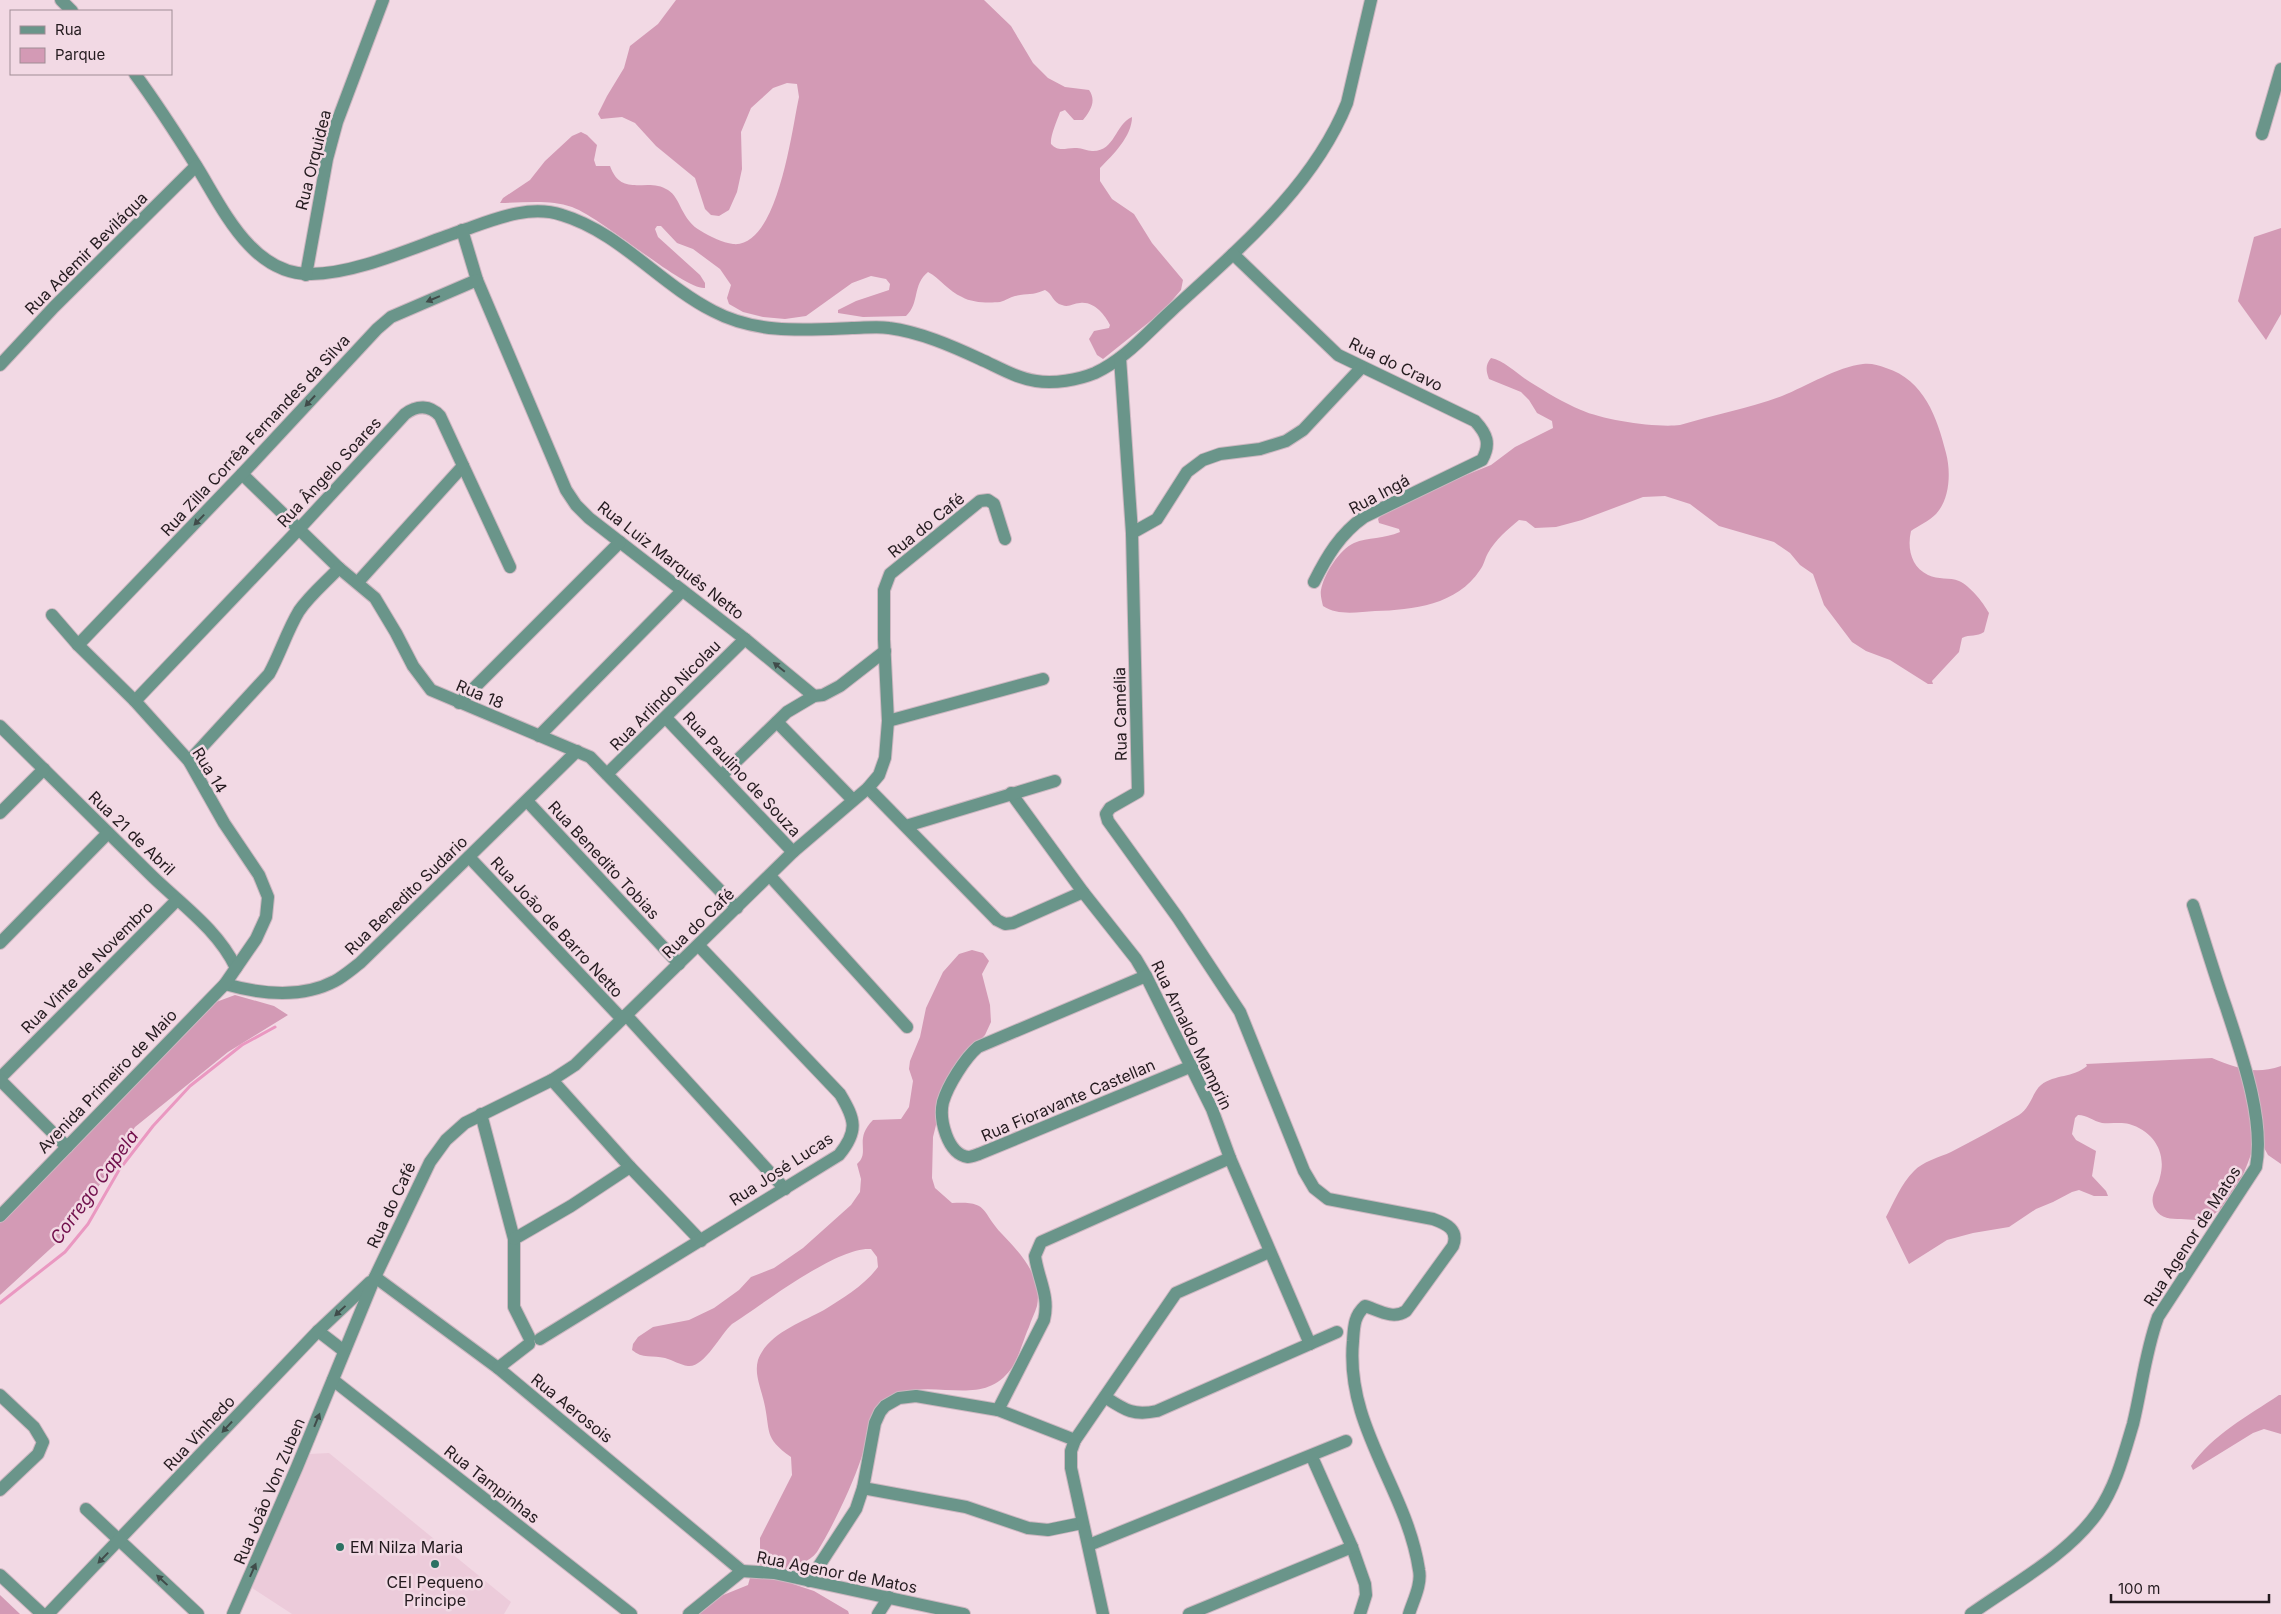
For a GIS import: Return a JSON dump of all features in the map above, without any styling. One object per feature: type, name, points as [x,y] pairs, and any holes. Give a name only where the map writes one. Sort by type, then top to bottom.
[{"type":"street","points":[[61,0],[71,10]]},
{"type":"street","name":"Rua Orquidea","points":[[306,275],[327,159],[337,122],[383,0]]},
{"type":"street","points":[[136,75],[196,166],[226,216],[244,240],[262,257],[283,269],[306,275],[329,273],[369,262],[518,212],[560,214],[607,237],[712,311],[745,324],[776,329],[887,327],[944,344],[1014,375],[1037,381],[1064,380],[1093,373],[1120,358],[1233,254],[1284,200],[1333,132],[1347,102],[1371,0]]},
{"type":"street","points":[[2262,134],[2281,69]]},
{"type":"street","name":"Rua Ademir Beviláqua","points":[[0,364],[196,166]]},
{"type":"street","name":"Rua Luiz Marquês Netto","points":[[462,230],[477,280],[566,490],[576,505],[589,518],[745,639],[814,696]]},
{"type":"street","name":"Rua do Cravo","points":[[1233,254],[1338,355],[1361,368],[1475,421],[1485,432],[1488,443],[1487,451],[1482,460]]},
{"type":"street","name":"Rua Zilla Corrêa Fernandes da Silva","points":[[78,645],[242,474],[377,329],[391,317],[477,280]]},
{"type":"street","name":"Rua Camélia","points":[[1120,358],[1132,533],[1138,792],[1110,808],[1106,814],[1111,827],[1178,918],[1240,1012],[1304,1171],[1314,1188],[1328,1199],[1433,1219],[1447,1224],[1454,1231],[1456,1239],[1453,1246],[1406,1311],[1392,1316],[1365,1306],[1355,1317],[1352,1347],[1355,1384],[1363,1422],[1406,1520],[1420,1572],[1409,1614]]},
{"type":"street","points":[[1132,533],[1157,518],[1187,472],[1203,460],[1220,454],[1260,448],[1292,438],[1303,430],[1361,368]]},
{"type":"street","name":"Rua Ângelo Soares","points":[[135,701],[299,529],[405,414],[417,407],[426,407],[440,416],[510,567]]},
{"type":"street","name":"Rua Ingá","points":[[1314,582],[1326,559],[1351,527],[1364,517],[1482,460]]},
{"type":"street","points":[[358,582],[463,466]]},
{"type":"street","name":"Rua 18","points":[[242,474],[339,568],[375,598],[421,680],[431,690],[590,757],[737,908]]},
{"type":"street","name":"Rua do Café","points":[[333,1380],[375,1277],[430,1162],[446,1140],[465,1123],[552,1080],[575,1065],[794,852],[868,788],[879,775],[885,758],[888,721],[884,590],[890,574],[980,502],[988,500],[994,504],[1005,539]]},
{"type":"street","points":[[459,703],[620,542]]},
{"type":"street","points":[[189,762],[269,674],[278,658],[290,627],[301,609],[339,568]]},
{"type":"street","points":[[539,736],[682,591]]},
{"type":"street","name":"Rua 14","points":[[52,615],[78,645],[135,701],[189,762],[224,823],[259,874],[268,897],[266,917],[256,939],[236,968]]},
{"type":"street","name":"Rua Arlindo Nicolau","points":[[608,774],[745,639]]},
{"type":"street","points":[[722,775],[787,712],[814,696],[823,695],[840,686],[885,651]]},
{"type":"street","points":[[888,721],[1043,679]]},
{"type":"street","name":"Rua Paulino de Souza","points":[[666,718],[794,852]]},
{"type":"street","points":[[777,722],[854,800]]},
{"type":"street","name":"Rua 21 de Abril","points":[[0,726],[177,900],[216,935],[227,950],[236,968]]},
{"type":"street","name":"Rua Benedito Sudario","points":[[225,984],[257,992],[282,993],[314,989],[335,981],[360,963],[577,751]]},
{"type":"street","points":[[0,813],[44,770]]},
{"type":"street","points":[[906,826],[1055,781]]},
{"type":"street","points":[[868,788],[992,915],[1005,924],[1013,923],[1083,892]]},
{"type":"street","name":"Rua Arnaldo Mamprin","points":[[1011,793],[1083,892],[1131,952],[1146,976],[1212,1109],[1269,1252],[1310,1344]]},
{"type":"street","name":"Rua Benedito Tobias","points":[[527,801],[679,964]]},
{"type":"street","points":[[0,943],[108,833]]},
{"type":"street","name":"Rua João de Barro Netto","points":[[469,857],[624,1017],[785,1188]]},
{"type":"street","points":[[770,876],[906,1027]]},
{"type":"street","name":"Rua Vinte de Novembro","points":[[0,1079],[177,900]]},
{"type":"street","name":"Rua Agenor de Matos","points":[[1971,1614],[2060,1552],[2079,1536],[2098,1511],[2116,1480],[2133,1422],[2150,1339],[2158,1317],[2256,1167],[2259,1150],[2258,1133],[2240,1048],[2193,905]]},
{"type":"street","name":"Rua José Lucas","points":[[498,1368],[533,1339],[562,1326],[701,1241],[839,1155],[849,1143],[854,1130],[851,1112],[840,1094],[699,946]]},
{"type":"street","name":"Avenida Primeiro de Maio","points":[[0,1216],[225,984],[236,968]]},
{"type":"street","name":"Rua Fioravante Castellan","points":[[1146,976],[978,1047],[961,1067],[943,1101],[943,1122],[948,1140],[957,1152],[968,1157],[979,1154],[1192,1066]]},
{"type":"street","points":[[0,1079],[67,1147]]},
{"type":"street","points":[[552,1080],[630,1167],[701,1241]]},
{"type":"street","points":[[481,1114],[514,1239],[514,1307],[519,1320],[533,1339]]},
{"type":"street","points":[[998,1410],[1044,1320],[1048,1307],[1035,1256],[1041,1242],[1230,1158]]},
{"type":"street","points":[[514,1239],[571,1206],[630,1167]]},
{"type":"street","points":[[1103,1614],[1071,1468],[1070,1451],[1074,1440],[1176,1293],[1269,1252]]},
{"type":"street","name":"Rua Vinhedo","points":[[48,1614],[318,1331],[375,1277]]},
{"type":"street","name":"Rua Aerosois","points":[[375,1277],[498,1368],[742,1571]]},
{"type":"street","points":[[318,1331],[344,1351]]},
{"type":"street","points":[[1105,1397],[1125,1410],[1139,1414],[1157,1411],[1337,1332]]},
{"type":"street","name":"Rua João Von Zuben","points":[[232,1614],[333,1380]]},
{"type":"street","name":"Rua Tampinhas","points":[[333,1380],[631,1614]]},
{"type":"street","points":[[0,1395],[40,1434],[43,1442],[38,1454],[0,1490]]},
{"type":"street","points":[[809,1581],[856,1509],[864,1488],[875,1423],[885,1406],[899,1398],[916,1396],[998,1410],[1074,1440]]},
{"type":"street","points":[[1089,1545],[1312,1457],[1346,1441]]},
{"type":"street","points":[[1312,1457],[1352,1547],[1365,1584],[1366,1595],[1360,1614]]},
{"type":"street","points":[[864,1488],[966,1507],[1028,1528],[1048,1530],[1082,1523]]},
{"type":"street","points":[[86,1509],[198,1614]]},
{"type":"street","points":[[1189,1614],[1352,1547]]},
{"type":"street","name":"Rua Agenor de Matos","points":[[689,1614],[742,1571],[774,1573],[964,1614]]},
{"type":"street","points":[[0,1575],[42,1614]]},
{"type":"street","points":[[878,1614],[889,1597]]},
{"type":"shaded area","name":"EM Nilza Maria","points":[[329,1453],[511,1602],[504,1614],[292,1614],[252,1588],[309,1454]]},
{"type":"green space","points":[[676,0],[984,0],[1011,26],[1033,63],[1048,78],[1065,87],[1089,90],[1091,94],[1092,106],[1083,120],[1074,120],[1065,110],[1060,112],[1052,137],[1051,144],[1054,147],[1060,149],[1077,148],[1090,151],[1100,150],[1110,143],[1122,125],[1132,117],[1129,131],[1125,138],[1100,168],[1100,181],[1112,199],[1134,214],[1152,243],[1183,280],[1181,290],[1163,311],[1103,359],[1097,355],[1089,339],[1094,331],[1109,328],[1110,325],[1102,313],[1090,304],[1062,305],[1045,290],[1033,294],[1015,296],[1000,302],[976,301],[966,299],[957,294],[928,272],[920,283],[913,305],[906,316],[863,317],[838,313],[838,310],[856,301],[889,290],[890,284],[886,279],[871,276],[852,283],[806,316],[785,319],[763,317],[743,312],[729,304],[727,298],[731,285],[720,269],[693,249],[677,243],[661,226],[657,226],[655,229],[658,237],[700,275],[705,283],[705,288],[695,286],[680,278],[603,225],[572,207],[545,202],[500,203],[503,198],[530,180],[545,161],[572,136],[581,132],[597,145],[594,160],[596,166],[610,166],[615,176],[621,182],[660,186],[668,190],[676,198],[689,221],[708,235],[733,244],[748,240],[761,228],[772,208],[787,158],[799,97],[797,84],[787,83],[773,88],[751,108],[741,132],[742,169],[737,192],[729,210],[719,216],[711,215],[705,209],[695,178],[656,146],[635,123],[622,117],[601,119],[598,114],[624,68],[630,46],[658,24]]},
{"type":"green space","points":[[2281,228],[2281,314],[2266,340],[2238,301],[2254,237]]},
{"type":"green space","points":[[1491,358],[1506,365],[1525,379],[1568,404],[1591,414],[1616,420],[1670,426],[1680,425],[1782,396],[1853,366],[1874,364],[1899,374],[1910,381],[1919,391],[1933,413],[1949,468],[1947,493],[1941,508],[1933,517],[1911,531],[1910,550],[1914,562],[1922,572],[1936,577],[1959,581],[1972,590],[1989,613],[1984,632],[1962,638],[1959,652],[1932,681],[1933,684],[1928,684],[1890,660],[1866,651],[1852,642],[1824,605],[1813,574],[1800,565],[1790,553],[1774,542],[1719,526],[1690,504],[1665,496],[1643,497],[1582,520],[1556,527],[1535,528],[1526,521],[1519,520],[1494,544],[1481,568],[1470,582],[1447,598],[1433,603],[1404,609],[1355,612],[1335,611],[1323,606],[1321,590],[1323,584],[1333,563],[1348,546],[1359,541],[1400,532],[1399,529],[1379,523],[1378,519],[1383,513],[1416,495],[1491,465],[1515,447],[1553,428],[1552,421],[1537,413],[1529,400],[1521,392],[1489,379],[1487,368]]},
{"type":"green space","points":[[972,950],[983,953],[989,961],[982,974],[990,1005],[991,1022],[985,1035],[960,1062],[943,1097],[933,1137],[932,1178],[935,1188],[952,1203],[973,1204],[983,1209],[995,1226],[1023,1257],[1033,1275],[1037,1285],[1037,1306],[1019,1354],[1014,1365],[1000,1381],[987,1387],[973,1390],[913,1390],[889,1397],[880,1407],[872,1421],[864,1451],[852,1482],[823,1542],[814,1556],[787,1574],[788,1579],[793,1584],[814,1591],[848,1611],[849,1614],[693,1614],[706,1602],[748,1585],[752,1571],[760,1559],[760,1538],[792,1475],[791,1457],[776,1444],[770,1433],[758,1381],[758,1360],[769,1343],[777,1336],[846,1296],[873,1274],[878,1267],[877,1257],[871,1249],[856,1251],[820,1266],[732,1324],[706,1356],[694,1365],[688,1366],[661,1357],[640,1355],[632,1350],[633,1344],[638,1337],[653,1327],[689,1320],[714,1308],[739,1290],[751,1277],[774,1268],[803,1248],[851,1205],[860,1192],[861,1179],[857,1164],[863,1155],[863,1140],[867,1127],[873,1120],[901,1119],[909,1107],[913,1081],[909,1069],[910,1061],[920,1037],[926,1008],[943,972],[959,954]]},
{"type":"green space","points":[[235,995],[274,1006],[288,1015],[228,1052],[135,1127],[73,1228],[0,1295],[0,1222],[208,1005]]},
{"type":"green space","points":[[2212,1058],[2245,1069],[2262,1070],[2281,1066],[2281,1164],[2268,1155],[2257,1135],[2250,1158],[2239,1183],[2224,1206],[2214,1214],[2199,1220],[2170,1218],[2160,1215],[2155,1209],[2153,1200],[2162,1168],[2161,1159],[2160,1151],[2151,1137],[2138,1127],[2129,1124],[2102,1123],[2078,1115],[2075,1118],[2072,1134],[2076,1140],[2096,1151],[2092,1176],[2106,1191],[2108,1196],[2094,1196],[2079,1190],[2072,1192],[2036,1209],[2009,1227],[1973,1233],[1947,1240],[1909,1264],[1886,1217],[1905,1182],[1922,1165],[1951,1152],[2019,1115],[2026,1108],[2041,1085],[2052,1079],[2082,1070],[2087,1066],[2086,1064]]},
{"type":"green space","points":[[2281,1395],[2281,1434],[2264,1429],[2253,1433],[2193,1470],[2191,1466],[2220,1435]]},
{"type":"green space","points":[[0,1595],[20,1614],[0,1614]]},
{"type":"waterway","name":"Corrego Capela","points":[[0,1303],[65,1252],[88,1224],[119,1170],[153,1126],[190,1086],[242,1045],[275,1027]]},
{"type":"place","name":"EM Nilza Maria","points":[[340,1547]]},
{"type":"place","name":"CEI Pequeno Principe","points":[[435,1564]]}]
